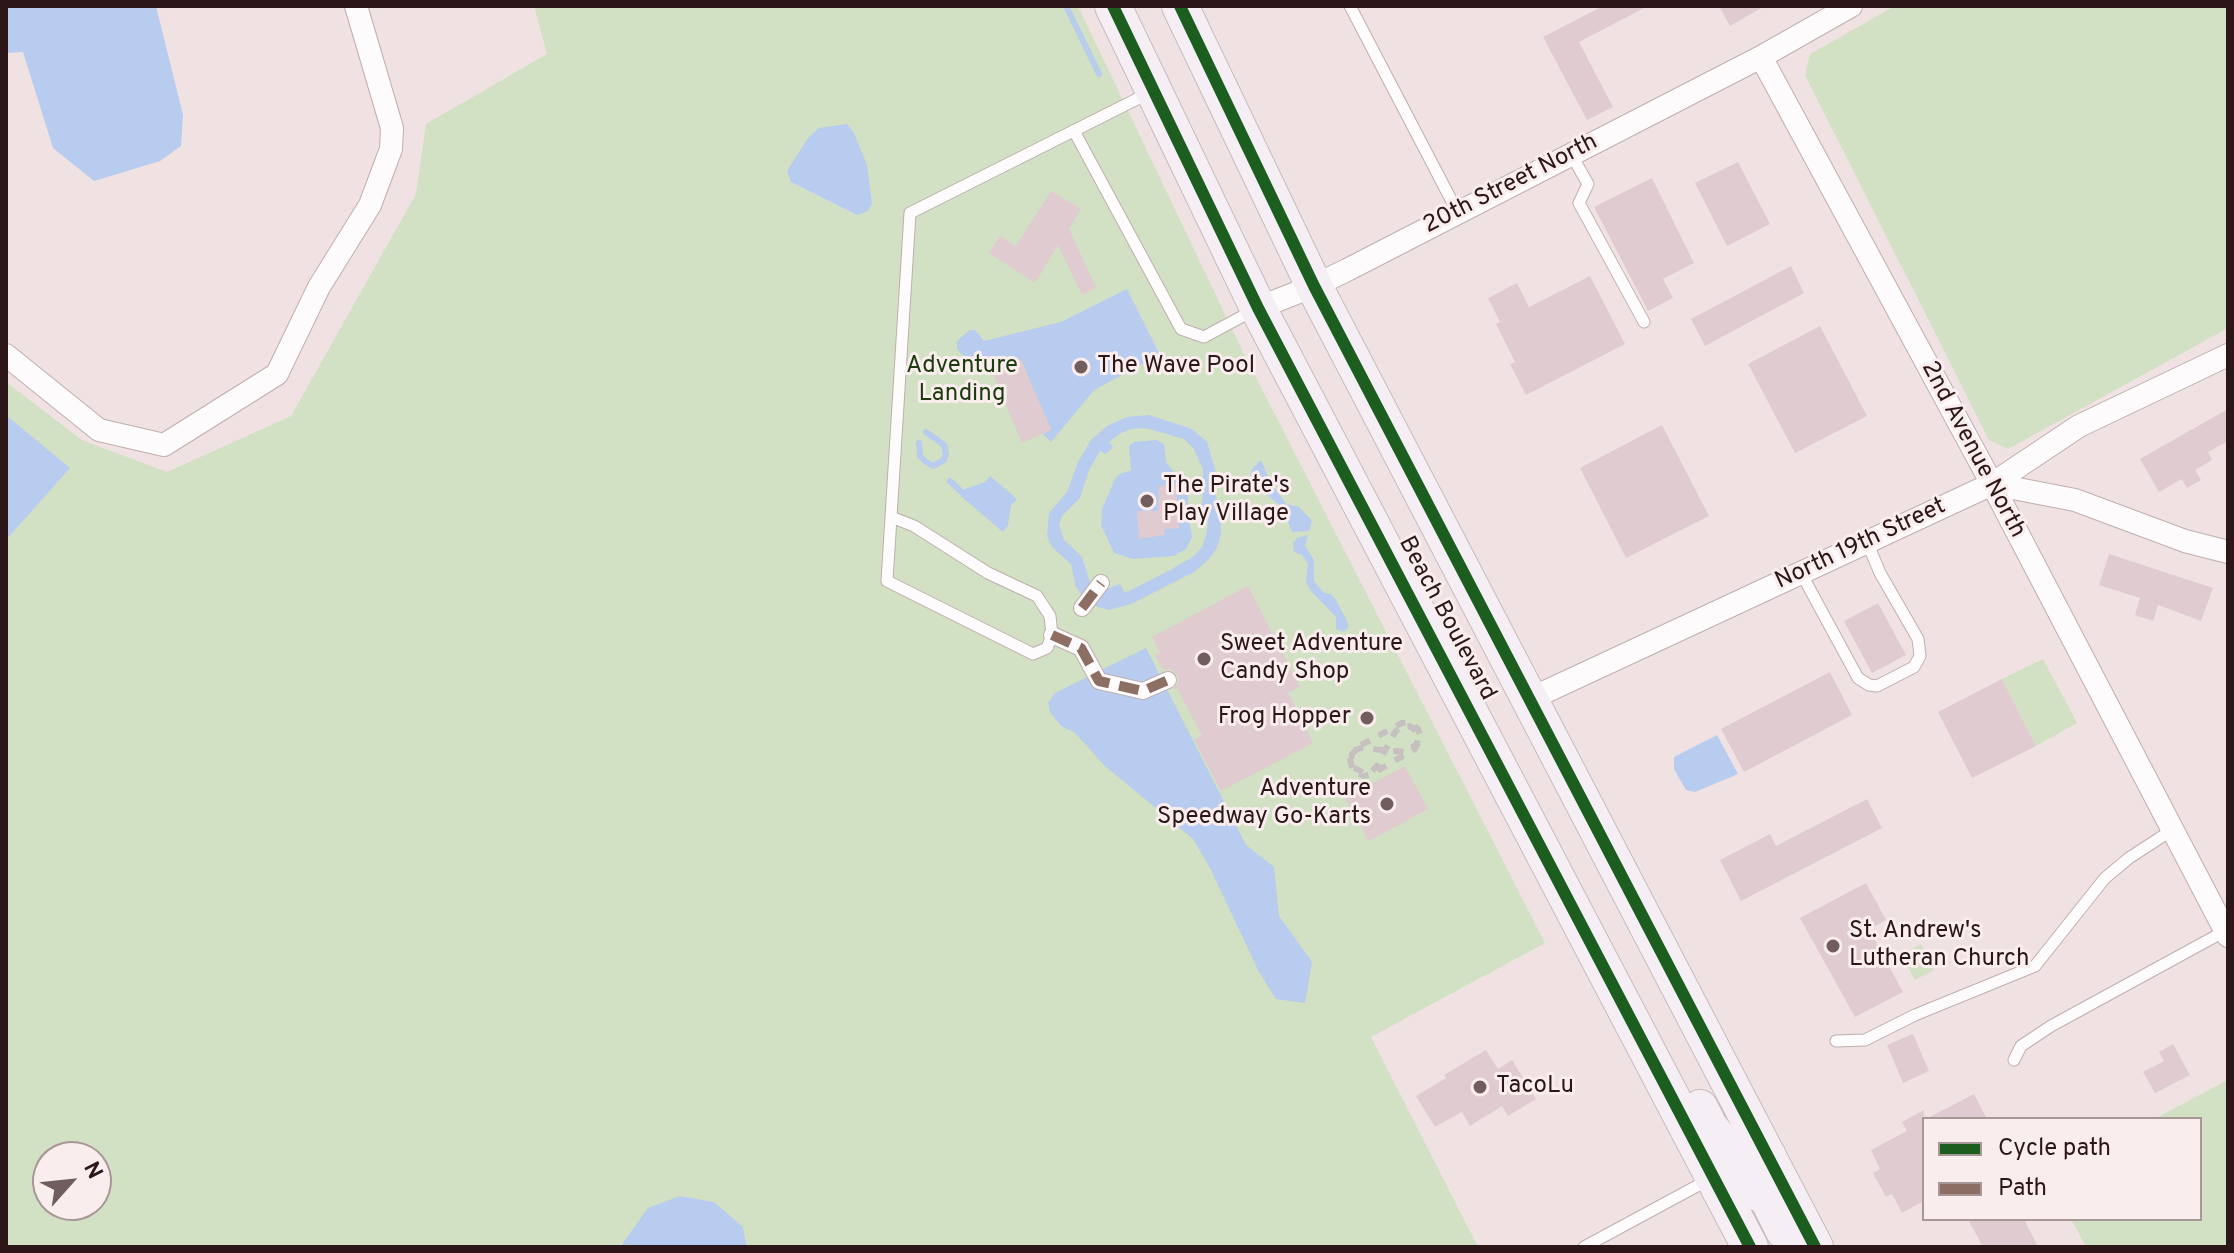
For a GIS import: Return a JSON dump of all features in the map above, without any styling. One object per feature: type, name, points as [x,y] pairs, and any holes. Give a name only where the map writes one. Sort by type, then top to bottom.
[{"type":"highway","name":"Beach Boulevard","points":[[1113,6],[1258,308],[1750,1247]]},
{"type":"highway","points":[[1180,6],[1314,286],[1815,1247]]},
{"type":"highway","points":[[1595,951],[1620,951],[1709,1126],[1726,1148],[1744,1157],[1768,1156]]},
{"type":"highway","points":[[1714,1177],[1737,1183],[1767,1197],[1792,1247]]},
{"type":"street","points":[[6,355],[99,430],[164,445],[277,374],[319,287],[370,205],[391,149],[392,128],[356,6]]},
{"type":"street","points":[[1761,57],[1851,6]]},
{"type":"street","name":"20th Street North","points":[[1258,308],[1314,286],[1761,57]]},
{"type":"street","name":"2nd Avenue North","points":[[1761,57],[1992,484],[2227,934]]},
{"type":"street","name":"North 19th Street","points":[[1530,699],[1992,484],[2079,426],[2228,355]]},
{"type":"street","points":[[1992,484],[2075,500],[2185,541],[2228,552]]},
{"type":"street","points":[[1082,608],[1101,583]]},
{"type":"street","points":[[1052,635],[1081,648],[1099,681],[1143,691],[1168,680]]},
{"type":"lane","points":[[1350,6],[1458,213]]},
{"type":"lane","points":[[891,517],[914,526],[988,573],[1037,596],[1050,616],[1052,635],[1047,648],[1033,654],[887,581],[891,517],[910,213],[1153,91]]},
{"type":"lane","points":[[1074,131],[1181,329],[1204,337],[1258,308]]},
{"type":"lane","points":[[1571,154],[1588,184],[1579,203],[1644,322]]},
{"type":"lane","points":[[1801,573],[1858,678],[1877,686],[1914,667],[1920,656],[1918,639],[1880,573],[1867,542]]},
{"type":"lane","points":[[1836,1041],[1865,1040],[1915,1015],[2035,966],[2105,878],[2172,830]]},
{"type":"lane","points":[[2014,1060],[2021,1046],[2051,1026],[2227,934]]},
{"type":"lane","points":[[1584,1247],[1714,1177]]},
{"type":"green space","name":"Adventure Landing","points":[[534,6],[1078,6],[1242,350],[1545,943],[1371,1037],[1478,1247],[747,1247],[743,1227],[620,1244],[620,1247],[6,1247],[6,540],[69,468],[6,415],[6,382],[82,440],[167,472],[291,416],[416,194],[426,124],[547,54]]},
{"type":"green space","points":[[1895,6],[2228,6],[2228,328],[2008,449],[1989,440],[1805,75],[1810,54]]},
{"type":"green space","points":[[2043,659],[2077,723],[2036,746],[2002,679]]},
{"type":"green space","points":[[1921,944],[1934,970],[1915,980],[1901,954]]},
{"type":"green space","points":[[2228,1080],[2228,1247],[2086,1247],[2072,1221],[2202,1221],[2202,1117],[2158,1117]]},
{"type":"water","points":[[6,6],[156,6],[183,115],[181,146],[160,161],[94,181],[53,148],[23,52],[6,53]]},
{"type":"water","points":[[847,124],[867,165],[872,203],[868,211],[857,215],[791,182],[787,171],[808,138],[819,128]]},
{"type":"water","name":"The Wave Pool","points":[[1127,289],[1160,355],[1094,390],[1051,442],[1043,434],[1051,430],[1021,360],[992,372],[986,362],[968,361],[957,349],[957,341],[970,330],[975,330],[984,341],[1061,322]]},
{"type":"water","points":[[6,415],[70,468],[6,540]]},
{"type":"water","points":[[1149,415],[1192,429],[1207,442],[1216,472],[1215,491],[1221,533],[1217,548],[1194,572],[1131,604],[1109,610],[1095,606],[1076,587],[1071,564],[1052,547],[1047,536],[1049,513],[1067,492],[1078,462],[1091,440],[1107,426],[1127,417]],"holes":[[[1146,428],[1184,439],[1194,449],[1203,469],[1202,503],[1197,505],[1200,515],[1205,513],[1208,524],[1202,547],[1194,556],[1125,593],[1120,584],[1099,592],[1090,582],[1082,557],[1064,540],[1059,525],[1062,516],[1080,498],[1089,470],[1100,451],[1106,454],[1113,447],[1109,442],[1121,433]]]},
{"type":"water","name":"The Pirate's Play Village","points":[[1156,440],[1164,444],[1166,462],[1177,476],[1188,480],[1192,537],[1186,549],[1174,556],[1133,559],[1114,553],[1101,525],[1102,509],[1115,479],[1131,470],[1129,446],[1134,442]]},
{"type":"water","points":[[1261,460],[1270,481],[1286,504],[1299,507],[1312,521],[1309,531],[1292,532],[1283,508],[1252,483],[1252,469]]},
{"type":"water","points":[[990,476],[1017,499],[1011,505],[1008,525],[1003,532],[961,496],[965,489],[985,482]]},
{"type":"water","points":[[1308,535],[1305,546],[1314,560],[1314,581],[1324,593],[1331,594],[1336,600],[1348,623],[1348,628],[1343,632],[1336,629],[1336,617],[1310,590],[1306,581],[1308,564],[1302,555],[1294,552],[1293,543],[1297,538]]},
{"type":"water","points":[[1146,648],[1246,845],[1274,867],[1279,916],[1312,962],[1305,1003],[1276,999],[1259,972],[1193,839],[1105,766],[1074,732],[1061,726],[1050,712],[1048,703],[1055,693]]},
{"type":"water","points":[[1717,735],[1738,774],[1695,792],[1686,790],[1674,769],[1674,757]]},
{"type":"water","points":[[680,1196],[714,1202],[743,1227],[747,1247],[620,1247],[648,1208]]},
{"type":"building","points":[[1603,6],[1648,6],[1579,42],[1613,107],[1587,120],[1543,37]]},
{"type":"building","points":[[1719,6],[1765,6],[1730,26]]},
{"type":"building","points":[[1738,162],[1770,224],[1727,246],[1695,183]]},
{"type":"building","points":[[1652,178],[1694,263],[1663,279],[1673,298],[1648,311],[1594,207]]},
{"type":"building","points":[[1051,191],[1081,209],[1069,229],[1096,288],[1082,295],[1058,245],[1035,283],[989,253],[1000,236],[1016,246]]},
{"type":"building","points":[[1791,266],[1804,293],[1705,346],[1691,319]]},
{"type":"building","points":[[1590,276],[1625,344],[1526,395],[1510,364],[1515,362],[1496,324],[1500,322],[1488,298],[1517,283],[1529,307]]},
{"type":"building","points":[[1820,326],[1867,416],[1795,453],[1748,364]]},
{"type":"building","points":[[1021,359],[1051,430],[1022,443],[992,372]]},
{"type":"building","points":[[2228,409],[2228,441],[2208,452],[2212,460],[2195,470],[2201,480],[2187,488],[2182,479],[2159,492],[2140,459]]},
{"type":"building","points":[[1662,425],[1709,516],[1626,558],[1580,468]]},
{"type":"building","points":[[1176,485],[1179,528],[1164,529],[1165,535],[1139,539],[1137,511],[1158,511],[1159,486]]},
{"type":"building","points":[[2109,554],[2213,588],[2201,621],[2158,605],[2153,621],[2135,615],[2140,598],[2099,585]]},
{"type":"building","points":[[1248,586],[1300,687],[1288,693],[1313,743],[1221,791],[1194,739],[1202,736],[1177,688],[1173,690],[1179,682],[1178,675],[1170,669],[1163,670],[1155,655],[1160,653],[1152,637]]},
{"type":"building","points":[[1878,603],[1906,655],[1872,673],[1844,621]]},
{"type":"building","points":[[1830,672],[1852,715],[1744,772],[1721,729]]},
{"type":"building","points":[[2002,679],[2036,746],[1972,778],[1938,712]]},
{"type":"building","name":"Adventure Speedway Go-Karts","points":[[1405,766],[1428,809],[1369,841],[1345,798]]},
{"type":"building","points":[[1867,799],[1882,828],[1741,901],[1720,860],[1770,834],[1776,846]]},
{"type":"building","name":"St. Andrew's Lutheran Church","points":[[1866,883],[1886,920],[1869,929],[1903,992],[1855,1017],[1800,918]]},
{"type":"building","points":[[1913,1034],[1929,1071],[1903,1083],[1887,1045]]},
{"type":"building","points":[[2173,1044],[2190,1075],[2155,1093],[2143,1072],[2164,1061],[2159,1052]]},
{"type":"building","name":"TacoLu","points":[[1486,1050],[1498,1069],[1512,1060],[1536,1099],[1508,1116],[1502,1106],[1470,1126],[1462,1112],[1435,1127],[1416,1096]]},
{"type":"building","points":[[1974,1094],[1986,1117],[1930,1117]]},
{"type":"building","points":[[1924,1110],[1922,1202],[1902,1213],[1892,1194],[1886,1197],[1873,1173],[1880,1169],[1871,1150],[1907,1131],[1902,1122]]},
{"type":"building","points":[[1969,1221],[2025,1221],[2038,1247],[1983,1247]]},
{"type":"waterway","points":[[1066,6],[1099,74]]},
{"type":"waterway","points":[[919,443],[920,456],[926,462],[933,466],[944,460],[944,445],[926,432]]},
{"type":"waterway","points":[[950,481],[968,498]]},
{"type":"railway","points":[[1361,745],[1352,754],[1351,761],[1353,767],[1364,773],[1371,772],[1377,766],[1395,732],[1402,726],[1410,726],[1416,731],[1418,739],[1417,744],[1405,752],[1361,748],[1352,751],[1349,756],[1353,771],[1364,776],[1415,749],[1421,737],[1411,723],[1402,723],[1361,745]]},
{"type":"marked path","points":[[1082,608],[1101,583]]},
{"type":"marked path","points":[[1052,635],[1081,648],[1099,681],[1143,691],[1168,680]]},
{"type":"cycle path","points":[[1113,6],[1258,308],[1750,1247]]},
{"type":"cycle path","points":[[1180,6],[1314,286],[1815,1247]]},
{"type":"place","name":"The Wave Pool","points":[[1081,367]]},
{"type":"place","name":"The Pirate's Play Village","points":[[1147,501]]},
{"type":"place","name":"Sweet Adventure Candy Shop","points":[[1204,659]]},
{"type":"place","name":"Frog Hopper","points":[[1367,718]]},
{"type":"place","name":"Adventure Speedway Go-Karts","points":[[1387,804]]},
{"type":"place","name":"St. Andrew's Lutheran Church","points":[[1833,946]]},
{"type":"place","name":"TacoLu","points":[[1480,1087]]}]
